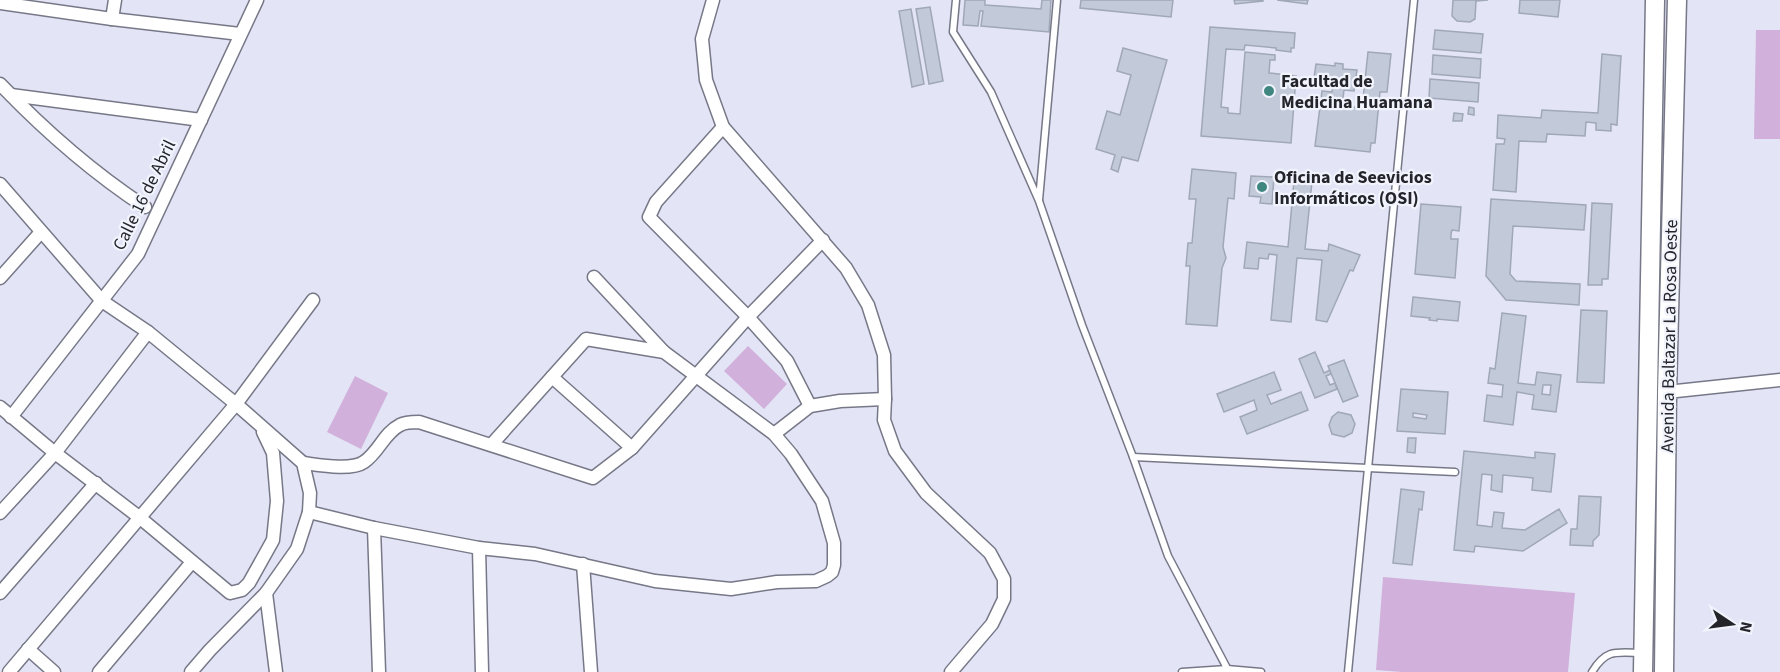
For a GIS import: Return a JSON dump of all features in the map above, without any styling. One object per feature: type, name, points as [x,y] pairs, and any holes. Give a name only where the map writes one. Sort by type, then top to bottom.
[{"type":"street","points":[[112,19],[115,0]]},
{"type":"street","name":"Calle 16 de Abril","points":[[11,417],[138,254],[257,0]]},
{"type":"street","points":[[713,0],[702,39],[705,80],[723,127],[846,268],[868,305],[884,355],[884,420],[895,451],[926,493],[990,553],[1004,579],[1005,598],[992,624],[951,672]]},
{"type":"street","name":"Avenida Baltazar La Rosa Oeste","points":[[1643,672],[1655,0]]},
{"type":"street","name":"Avenida Baltazar La Rosa Oeste","points":[[1664,672],[1667,392],[1677,0]]},
{"type":"street","points":[[0,3],[240,34]]},
{"type":"street","points":[[0,84],[31,115],[109,183],[145,207]]},
{"type":"street","points":[[12,95],[201,120]]},
{"type":"street","points":[[723,127],[656,202],[649,217],[748,317],[787,361],[810,406]]},
{"type":"street","points":[[0,184],[102,301],[147,332],[236,404],[303,463],[340,466],[363,463],[376,452],[384,438],[401,424],[419,422],[593,478],[632,448],[748,317],[823,240]]},
{"type":"street","points":[[0,278],[41,232]]},
{"type":"street","points":[[309,512],[374,528],[479,548],[535,554],[655,580],[731,589],[777,582],[816,581],[827,576],[834,564],[834,543],[822,501],[791,454],[774,434],[664,352],[594,278]]},
{"type":"street","points":[[9,672],[236,404],[314,300]]},
{"type":"street","points":[[0,513],[55,453],[147,332]]},
{"type":"street","points":[[492,444],[586,339],[664,352]]},
{"type":"street","points":[[552,377],[632,448]]},
{"type":"street","points":[[1667,392],[1780,380]]},
{"type":"street","points":[[774,434],[810,406],[840,401],[885,399]]},
{"type":"street","points":[[0,407],[55,453],[139,517],[230,593],[242,590],[249,583],[273,540],[277,501],[273,453],[260,426]]},
{"type":"street","points":[[191,672],[267,593],[297,549],[309,512],[310,493],[303,463]]},
{"type":"street","points":[[0,592],[96,483]]},
{"type":"street","points":[[374,528],[379,672]]},
{"type":"street","points":[[479,548],[482,672]]},
{"type":"street","points":[[99,672],[192,562]]},
{"type":"street","points":[[583,564],[591,672]]},
{"type":"street","points":[[267,593],[276,672]]},
{"type":"street","points":[[28,649],[54,672]]},
{"type":"lane","points":[[956,0],[952,32],[991,92],[1039,201],[1092,354],[1133,457],[1168,556],[1228,671]]},
{"type":"lane","points":[[1039,201],[1058,0]]},
{"type":"lane","points":[[1348,672],[1414,0]]},
{"type":"lane","points":[[1133,457],[1455,472]]},
{"type":"lane","points":[[1592,672],[1599,662],[1614,652],[1644,653]]},
{"type":"lane","points":[[1182,672],[1261,672]]},
{"type":"shaded area","points":[[1756,30],[1780,30],[1780,139],[1754,139]]},
{"type":"shaded area","points":[[748,346],[787,384],[764,409],[724,371]]},
{"type":"shaded area","points":[[355,376],[388,393],[361,449],[327,432]]},
{"type":"shaded area","points":[[1383,577],[1575,593],[1568,672],[1376,670]]},
{"type":"building","points":[[965,0],[985,0],[985,5],[1041,9],[1042,0],[1051,0],[1049,32],[981,26],[983,11],[980,11],[978,26],[963,25]]},
{"type":"building","points":[[1081,0],[1173,0],[1171,17],[1080,8]]},
{"type":"building","points":[[1234,0],[1263,0],[1263,1],[1235,4]]},
{"type":"building","points":[[1277,0],[1308,0],[1307,4]]},
{"type":"building","points":[[1453,0],[1488,0],[1476,1],[1475,19],[1470,22],[1457,21],[1452,16]]},
{"type":"building","points":[[1520,0],[1560,0],[1558,17],[1519,13]]},
{"type":"building","points":[[930,7],[943,81],[929,84],[916,9]]},
{"type":"building","points":[[911,9],[924,84],[912,87],[899,11]]},
{"type":"building","name":"Facultad de Medicina Huamana","points":[[1210,27],[1295,33],[1294,48],[1291,48],[1291,52],[1245,45],[1244,50],[1226,49],[1221,107],[1228,108],[1228,113],[1240,114],[1245,52],[1275,55],[1275,60],[1270,60],[1269,73],[1296,76],[1291,143],[1201,136]]},
{"type":"building","points":[[1435,30],[1483,34],[1481,53],[1433,49]]},
{"type":"building","points":[[1123,48],[1167,60],[1138,161],[1122,157],[1118,172],[1111,169],[1115,155],[1096,149],[1107,111],[1120,115],[1131,75],[1117,71]]},
{"type":"building","points":[[1368,52],[1391,54],[1387,92],[1380,92],[1375,143],[1371,143],[1370,152],[1315,146],[1322,91],[1332,92],[1333,87],[1313,85],[1316,64],[1335,66],[1335,63],[1343,64],[1343,69],[1357,70],[1354,91],[1344,90],[1342,106],[1362,108]]},
{"type":"building","points":[[1602,54],[1621,56],[1617,125],[1611,124],[1611,131],[1596,130],[1596,123],[1586,122],[1585,136],[1547,134],[1546,142],[1519,141],[1516,192],[1493,190],[1496,144],[1504,144],[1505,139],[1497,138],[1498,115],[1541,118],[1542,110],[1598,113]]},
{"type":"building","points":[[1433,55],[1481,59],[1480,78],[1432,74]]},
{"type":"building","points":[[1430,79],[1479,83],[1478,102],[1429,98]]},
{"type":"building","points":[[1469,107],[1474,108],[1474,115],[1468,114]]},
{"type":"building","points":[[1454,113],[1463,114],[1462,121],[1453,121]]},
{"type":"building","points":[[1192,169],[1236,173],[1234,199],[1228,198],[1223,247],[1226,258],[1222,268],[1217,326],[1186,324],[1190,266],[1186,266],[1188,243],[1192,243],[1196,199],[1189,199]]},
{"type":"building","name":"Oficina de Seevicios Informáticos (OSI)","points":[[1251,176],[1274,177],[1272,204],[1260,203],[1261,197],[1249,196]]},
{"type":"building","points":[[1294,181],[1312,182],[1305,249],[1328,251],[1329,244],[1360,255],[1353,271],[1350,270],[1327,322],[1316,320],[1322,260],[1297,258],[1291,322],[1271,320],[1277,255],[1269,254],[1268,259],[1259,258],[1258,269],[1244,268],[1247,242],[1288,247]]},
{"type":"building","points":[[1491,199],[1586,205],[1584,230],[1513,226],[1510,274],[1516,281],[1580,284],[1579,305],[1506,300],[1486,276]]},
{"type":"building","points":[[1592,203],[1612,204],[1608,279],[1602,279],[1602,285],[1588,285]]},
{"type":"building","points":[[1421,204],[1461,207],[1459,231],[1452,230],[1451,234],[1451,239],[1458,239],[1455,278],[1415,274]]},
{"type":"building","points":[[1413,297],[1460,302],[1458,321],[1437,319],[1437,321],[1411,316]]},
{"type":"building","points":[[1581,310],[1607,311],[1604,383],[1577,382]]},
{"type":"building","points":[[1502,313],[1526,316],[1518,383],[1535,385],[1537,372],[1561,375],[1556,412],[1532,409],[1534,395],[1517,392],[1513,425],[1484,421],[1487,395],[1502,397],[1503,385],[1488,383],[1490,368],[1495,369]],"holes":[[[1543,385],[1551,385],[1550,395],[1542,394]]]},
{"type":"building","points":[[1315,352],[1324,373],[1330,370],[1331,374],[1326,376],[1330,385],[1335,383],[1337,389],[1315,398],[1299,359]]},
{"type":"building","points":[[1344,360],[1358,396],[1343,402],[1328,366]]},
{"type":"building","points":[[1274,372],[1281,390],[1267,395],[1271,404],[1301,392],[1308,410],[1247,434],[1240,417],[1257,410],[1254,400],[1224,412],[1217,394]]},
{"type":"building","points":[[1401,389],[1448,392],[1445,434],[1397,431]],"holes":[[[1413,413],[1427,415],[1426,419],[1413,417]]]},
{"type":"building","points":[[1338,412],[1351,415],[1355,424],[1352,433],[1344,437],[1332,434],[1329,425],[1332,417]]},
{"type":"building","points":[[1408,438],[1416,438],[1415,453],[1407,452]]},
{"type":"building","points":[[1464,451],[1535,458],[1535,452],[1555,454],[1551,492],[1532,490],[1533,478],[1503,475],[1502,492],[1491,490],[1492,475],[1482,474],[1477,525],[1492,527],[1494,512],[1504,513],[1502,528],[1525,530],[1559,509],[1567,523],[1523,551],[1475,546],[1474,552],[1454,550]]},
{"type":"building","points":[[1401,489],[1424,492],[1422,510],[1419,509],[1412,565],[1393,563]]},
{"type":"building","points":[[1579,496],[1601,497],[1599,535],[1593,541],[1593,546],[1570,545],[1571,529],[1577,529]]},
{"type":"place","name":"Facultad de Medicina Huamana","points":[[1269,91]]},
{"type":"place","name":"Oficina de Seevicios Informáticos (OSI)","points":[[1262,187]]}]
